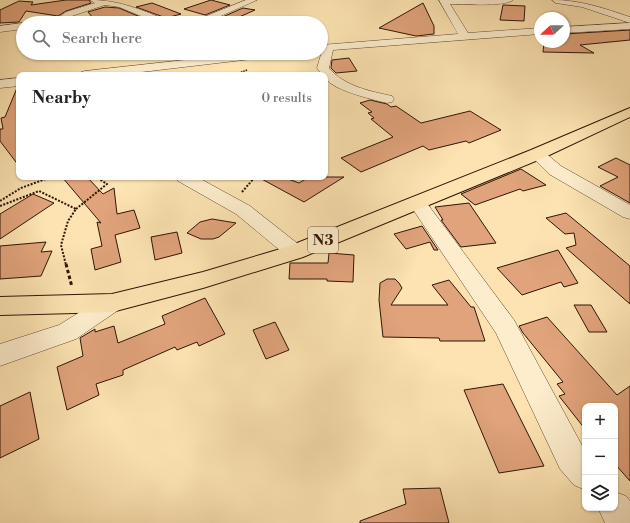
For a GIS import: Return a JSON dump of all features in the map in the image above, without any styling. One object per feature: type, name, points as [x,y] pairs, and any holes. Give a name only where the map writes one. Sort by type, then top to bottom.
[{"type":"highway","name":"N3","points":[[0,306],[112,303],[202,280],[295,252],[537,154],[630,112]]},
{"type":"street","points":[[94,0],[121,5],[148,16]]},
{"type":"street","points":[[213,16],[253,0]]},
{"type":"street","points":[[443,0],[490,2],[508,0]]},
{"type":"street","points":[[443,0],[465,36]]},
{"type":"street","points":[[556,0],[574,2],[630,20]]},
{"type":"street","points":[[66,16],[105,2]]},
{"type":"street","points":[[570,30],[630,26]]},
{"type":"street","points":[[0,29],[16,27]]},
{"type":"street","points":[[328,48],[534,31]]},
{"type":"street","points":[[111,72],[216,60]]},
{"type":"street","points":[[323,60],[323,68],[326,72]]},
{"type":"street","points":[[328,74],[332,79],[363,93],[387,99]]},
{"type":"street","points":[[0,77],[10,83]]},
{"type":"street","points":[[537,154],[555,170],[630,212]]},
{"type":"street","points":[[189,180],[243,210],[295,252]]},
{"type":"street","points":[[417,202],[506,327],[571,458],[582,471]]},
{"type":"street","points":[[0,355],[67,332],[112,303]]},
{"type":"street","points":[[617,511],[628,523]]},
{"type":"path","points":[[0,201],[21,188],[43,180]]},
{"type":"path","points":[[76,303],[61,245],[68,221],[76,209],[107,184],[101,180]]},
{"type":"path","points":[[0,206],[39,191],[76,209]]},
{"type":"building","points":[[66,0],[89,0],[91,3],[66,11],[58,16],[26,11],[23,16],[16,16],[16,22],[0,23],[0,10],[19,1],[33,2],[31,5]]},
{"type":"building","points":[[211,0],[230,5],[205,15],[184,9]]},
{"type":"building","points":[[152,3],[181,14],[174,16],[161,16],[136,7]]},
{"type":"building","points":[[423,3],[434,26],[434,34],[416,36],[379,28]]},
{"type":"building","points":[[503,5],[525,6],[524,21],[500,20]]},
{"type":"building","points":[[105,7],[119,8],[138,16],[91,16],[88,12]]},
{"type":"building","points":[[243,8],[255,10],[242,16],[225,16]]},
{"type":"building","points":[[630,30],[630,40],[580,45],[594,53],[543,52],[543,48],[570,48],[570,34]]},
{"type":"building","points":[[349,58],[357,71],[336,73],[331,68],[332,60]]},
{"type":"building","points":[[16,90],[16,162],[0,141],[0,129],[3,129],[1,118],[5,117]]},
{"type":"building","points":[[370,100],[387,104],[391,107],[396,106],[421,123],[470,111],[501,130],[469,143],[466,141],[429,150],[423,146],[361,172],[341,158],[393,137],[371,119],[374,118],[368,113],[372,112],[360,103]]},
{"type":"building","points":[[616,158],[630,165],[630,203],[600,186],[618,177],[598,167]]},
{"type":"building","points":[[521,169],[546,185],[523,191],[520,189],[475,205],[461,194]]},
{"type":"building","points":[[328,177],[344,177],[304,202],[264,180],[291,180],[299,183],[304,180],[328,180]]},
{"type":"building","points":[[65,180],[90,180],[103,194],[114,188],[117,214],[134,210],[140,228],[115,235],[121,262],[95,270],[91,249],[102,246],[97,222],[101,223]]},
{"type":"building","points":[[33,194],[54,203],[0,239],[0,214]]},
{"type":"building","points":[[469,203],[496,243],[461,247],[441,220],[443,220],[435,207]]},
{"type":"building","points":[[566,213],[630,266],[630,304],[566,248],[576,245],[574,233],[565,234],[546,218]]},
{"type":"building","points":[[212,219],[236,223],[219,237],[213,239],[201,239],[187,233],[200,222]]},
{"type":"building","points":[[422,226],[438,250],[434,250],[430,242],[406,249],[394,234]]},
{"type":"building","points":[[177,232],[182,253],[155,260],[151,237]]},
{"type":"building","points":[[46,242],[41,252],[52,251],[41,276],[0,279],[0,246]]},
{"type":"building","points":[[558,250],[578,283],[564,287],[561,282],[522,295],[497,268]]},
{"type":"building","points":[[329,253],[354,255],[353,282],[327,281],[327,279],[289,279],[290,263],[328,263]]},
{"type":"building","points":[[387,279],[395,279],[402,288],[391,305],[448,305],[432,285],[449,280],[471,307],[474,307],[485,341],[440,341],[439,338],[383,337],[379,300],[380,283]]},
{"type":"building","points":[[205,298],[225,334],[199,346],[197,342],[177,350],[175,347],[123,370],[123,375],[96,384],[99,395],[67,410],[57,367],[83,356],[80,338],[95,329],[95,332],[114,326],[118,343],[165,324],[162,316]]},
{"type":"building","points":[[574,305],[591,305],[607,332],[589,332]]},
{"type":"building","points":[[547,317],[617,395],[630,386],[630,481],[618,467],[618,403],[582,403],[582,425],[559,396],[565,394],[557,384],[563,382],[519,326]]},
{"type":"building","points":[[275,322],[289,350],[266,359],[253,330]]},
{"type":"building","points":[[503,384],[544,466],[499,473],[464,390]]},
{"type":"building","points":[[30,392],[39,439],[0,458],[0,406]]},
{"type":"building","points":[[440,488],[449,523],[360,523],[360,521],[406,504],[403,489]]}]
